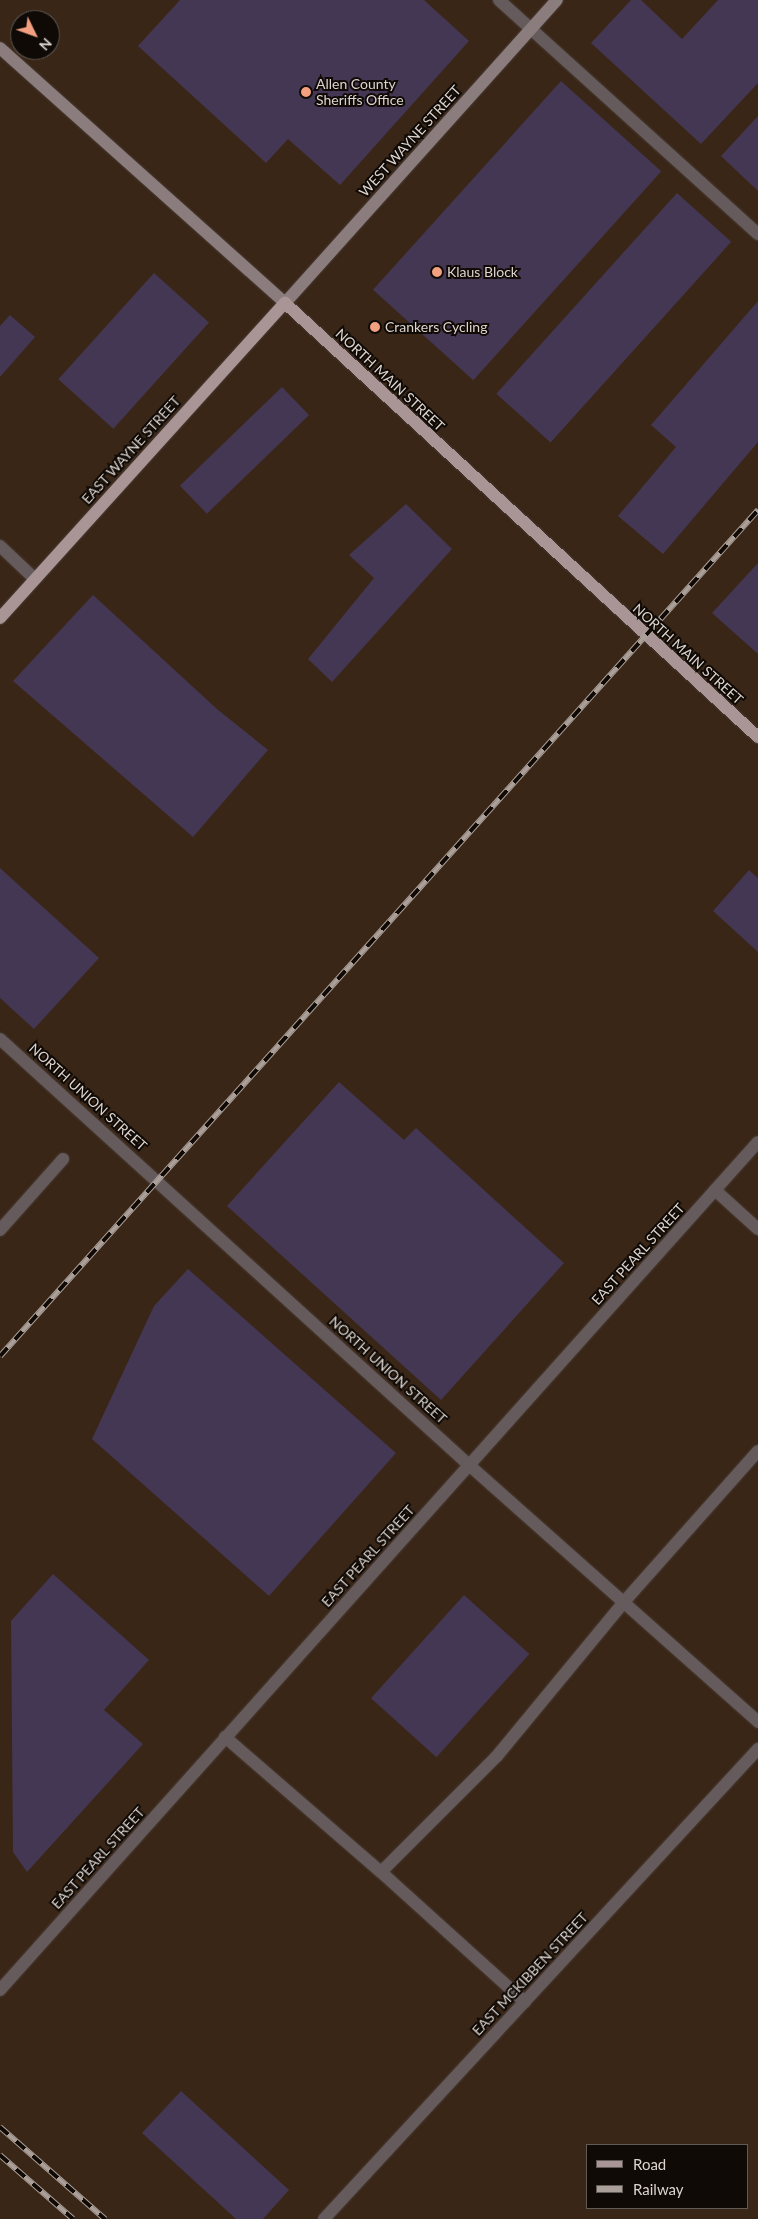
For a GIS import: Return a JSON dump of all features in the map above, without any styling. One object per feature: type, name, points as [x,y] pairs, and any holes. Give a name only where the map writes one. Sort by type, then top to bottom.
[{"type":"main road","name":"EAST WAYNE STREET","points":[[0,618],[284,303]]},
{"type":"main road","name":"NORTH MAIN STREET","points":[[284,303],[758,737]]},
{"type":"street","points":[[499,0],[758,234]]},
{"type":"street","name":"WEST WAYNE STREET","points":[[284,303],[557,0]]},
{"type":"street","name":"NORTH MAIN STREET","points":[[0,48],[284,303]]},
{"type":"street","points":[[0,546],[35,579]]},
{"type":"street","name":"NORTH UNION STREET","points":[[0,1038],[469,1465],[758,1722]]},
{"type":"street","name":"EAST PEARL STREET","points":[[0,1990],[758,1142]]},
{"type":"street","points":[[0,1230],[63,1159]]},
{"type":"street","points":[[715,1190],[758,1229]]},
{"type":"street","points":[[381,1872],[497,1756],[623,1603],[758,1451]]},
{"type":"street","points":[[225,1737],[381,1872],[525,2002]]},
{"type":"street","name":"EAST MCKIBBEN STREET","points":[[324,2219],[758,1749]]},
{"type":"shaded area","points":[[0,0],[758,0],[758,2219],[0,2219]]},
{"type":"building","name":"Allen County Sheriffs Office","points":[[180,0],[424,0],[469,41],[340,185],[288,139],[266,163],[138,46]]},
{"type":"building","points":[[631,0],[641,0],[682,39],[718,0],[758,0],[758,83],[701,144],[591,43]]},
{"type":"building","points":[[561,81],[661,171],[473,380],[373,290]]},
{"type":"building","points":[[758,116],[758,191],[721,156]]},
{"type":"building","points":[[677,193],[731,242],[551,442],[496,394]]},
{"type":"building","points":[[154,273],[209,323],[113,429],[58,379]]},
{"type":"building","points":[[758,301],[758,442],[663,554],[618,516],[676,447],[651,425]]},
{"type":"building","points":[[10,315],[35,337],[0,377],[0,326]]},
{"type":"building","points":[[282,387],[309,415],[207,514],[180,486]]},
{"type":"building","points":[[406,504],[452,549],[332,682],[308,659],[374,578],[349,555]]},
{"type":"building","points":[[758,563],[758,654],[712,613]]},
{"type":"building","points":[[93,595],[217,709],[268,750],[193,837],[13,681]]},
{"type":"building","points":[[0,868],[99,958],[34,1029],[0,998]]},
{"type":"building","points":[[749,870],[758,878],[758,952],[713,911]]},
{"type":"building","points":[[339,1082],[404,1140],[416,1128],[564,1263],[441,1400],[227,1206]]},
{"type":"building","points":[[188,1269],[396,1453],[269,1596],[92,1439],[154,1306]]},
{"type":"building","points":[[53,1574],[149,1660],[104,1710],[143,1744],[27,1872],[13,1852],[11,1621]]},
{"type":"building","points":[[464,1595],[529,1654],[436,1757],[371,1698]]},
{"type":"building","points":[[181,2091],[289,2190],[263,2219],[236,2219],[142,2133]]},
{"type":"railway","points":[[0,1356],[758,510]]},
{"type":"railway","points":[[0,2127],[105,2219]]},
{"type":"railway","points":[[0,2155],[73,2219]]},
{"type":"place","name":"Allen County Sheriffs Office","points":[[306,92]]},
{"type":"place","name":"Klaus Block","points":[[437,272]]},
{"type":"place","name":"Crankers Cycling","points":[[375,327]]}]
